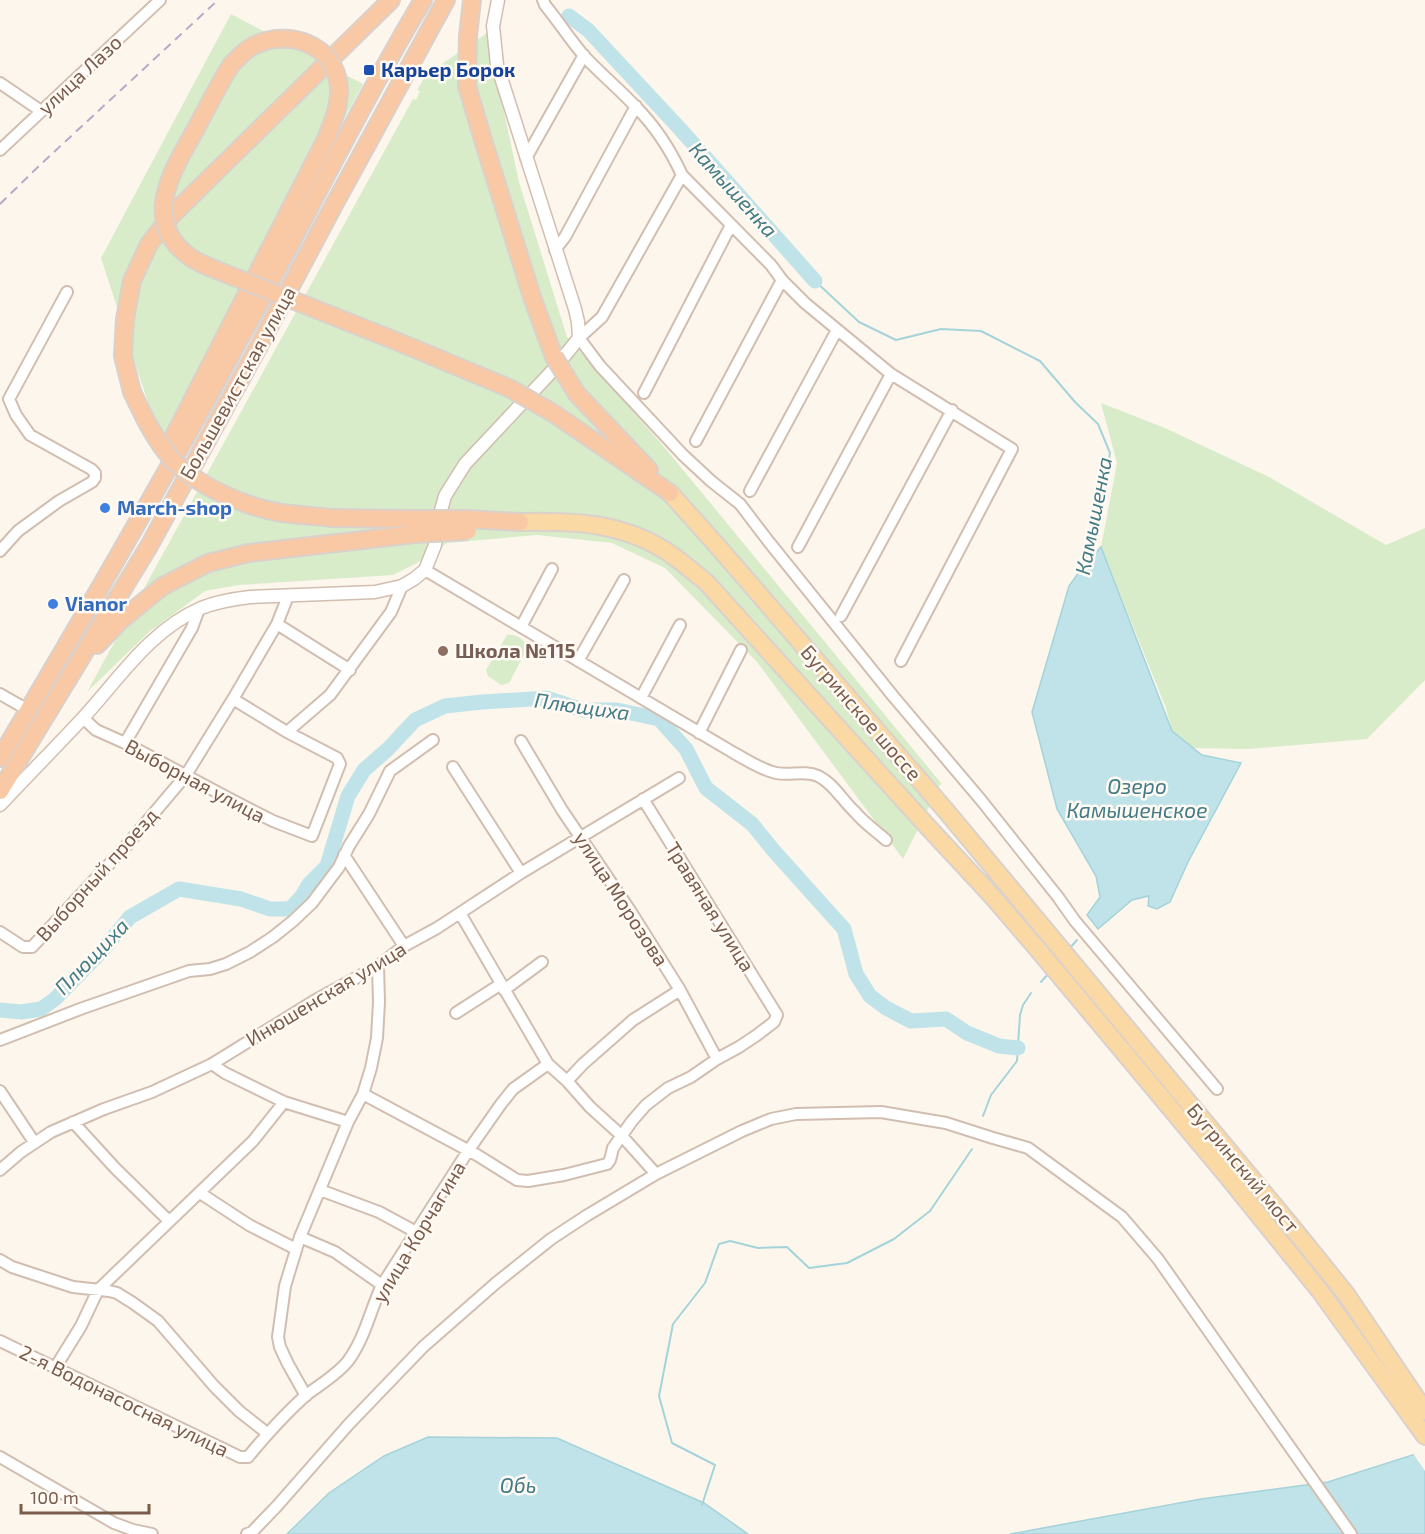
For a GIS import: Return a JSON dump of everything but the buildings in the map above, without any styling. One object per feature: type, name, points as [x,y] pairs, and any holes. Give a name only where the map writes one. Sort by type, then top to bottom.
[{"type":"highway","points":[[391,0],[173,214],[149,244],[132,281],[125,319],[123,356],[132,392],[148,426],[167,454],[195,479],[236,500],[279,512],[415,527]]},
{"type":"highway","name":"Большевистская улица","points":[[0,758],[167,470],[240,339],[384,66],[423,0]]},
{"type":"highway","name":"Большевистская улица","points":[[0,791],[154,535],[446,0]]},
{"type":"highway","points":[[472,0],[468,36],[467,86],[532,297],[554,357],[577,394],[670,493]]},
{"type":"highway","points":[[100,587],[178,428],[327,137],[336,115],[339,86],[329,61],[317,49],[306,43],[293,39],[281,39],[253,46],[231,65],[177,161],[167,183],[163,212],[166,226],[178,247],[191,258],[219,272],[396,341],[509,388],[553,413],[670,493]]},
{"type":"highway","points":[[69,678],[120,621],[163,586],[208,563],[249,553],[415,527],[520,522]]},
{"type":"main road","name":"Бугринское шоссе","points":[[670,493],[939,803],[1042,941]]},
{"type":"main road","points":[[520,522],[587,523],[630,533],[667,551],[706,582],[992,896],[1042,941],[1320,1291],[1425,1436]]},
{"type":"main road","name":"Бугринский мост","points":[[1042,941],[1287,1221],[1346,1294],[1425,1411]]},
{"type":"street","points":[[498,0],[493,26],[497,65],[575,309],[579,338],[600,366],[683,455],[740,504],[893,696],[981,800],[1075,921],[1217,1089]]},
{"type":"street","points":[[543,0],[584,55],[636,106],[652,126],[675,160],[682,175],[771,265],[782,280],[805,303],[891,374],[1012,448],[901,661]]},
{"type":"street","name":"улица Лазо","points":[[0,150],[154,2]]},
{"type":"street","points":[[526,158],[584,55]]},
{"type":"street","points":[[0,83],[41,111]]},
{"type":"street","points":[[555,250],[565,237],[636,106]]},
{"type":"street","points":[[0,805],[83,718],[149,642],[199,609],[249,597],[375,592],[402,586],[426,570],[435,545],[438,521],[445,496],[465,464],[554,369],[579,338],[602,316],[682,175]]},
{"type":"street","points":[[644,393],[731,225]]},
{"type":"street","points":[[696,441],[782,280]]},
{"type":"street","points":[[0,552],[18,531],[59,501],[92,482],[94,478],[95,473],[91,469],[30,435],[16,416],[9,399],[67,292]]},
{"type":"street","points":[[750,491],[837,330]]},
{"type":"street","points":[[798,547],[891,374]]},
{"type":"street","points":[[841,616],[952,410]]},
{"type":"street","points":[[521,627],[552,569]]},
{"type":"street","points":[[426,570],[699,733],[770,771],[779,774],[799,772],[821,778],[856,814],[886,840]]},
{"type":"street","points":[[578,661],[624,580]]},
{"type":"street","points":[[233,699],[287,732],[330,695],[391,612],[402,586]]},
{"type":"street","points":[[186,775],[277,624],[288,596]]},
{"type":"street","points":[[125,743],[192,628],[199,609]]},
{"type":"street","points":[[277,624],[350,669]]},
{"type":"street","points":[[641,698],[680,625]]},
{"type":"street","points":[[699,733],[741,650]]},
{"type":"street","points":[[0,694],[28,710]]},
{"type":"street","name":"Выборная улица","points":[[83,718],[96,730],[273,821],[312,836],[340,764],[337,758],[287,732]]},
{"type":"street","points":[[0,1040],[189,971],[210,969],[250,952],[293,921],[312,903],[339,867],[390,771],[433,740]]},
{"type":"street","name":"улица Морозова","points":[[521,741],[562,810],[680,990],[717,1059]]},
{"type":"street","points":[[453,767],[521,873]]},
{"type":"street","name":"Выборный проезд","points":[[0,932],[23,947],[32,947],[127,845],[186,775]]},
{"type":"street","name":"Инюшенская улица","points":[[0,1170],[34,1142],[51,1132],[104,1109],[152,1092],[212,1064],[314,1001],[378,966],[404,946],[679,778]]},
{"type":"street","name":"Травяная улица","points":[[644,799],[777,1015],[774,1022],[757,1035],[717,1059]]},
{"type":"street","points":[[344,855],[404,946]]},
{"type":"street","points":[[460,913],[548,1064],[656,1174]]},
{"type":"street","points":[[456,1013],[542,962]]},
{"type":"street","points":[[306,1396],[288,1365],[278,1337],[285,1286],[300,1237],[348,1122],[363,1094],[371,1068],[379,1002],[378,966]]},
{"type":"street","points":[[567,1081],[633,1020],[680,990]]},
{"type":"street","points":[[363,1094],[477,1155],[517,1180],[528,1181],[607,1164],[613,1148],[646,1105],[668,1088],[691,1077],[717,1059]]},
{"type":"street","points":[[212,1064],[225,1073],[284,1102],[348,1122]]},
{"type":"street","name":"улица Корчагина","points":[[248,1456],[267,1433],[306,1396],[346,1364],[363,1336],[382,1285],[468,1151],[513,1089],[548,1064]]},
{"type":"street","points":[[0,1091],[34,1142]]},
{"type":"street","points":[[55,1368],[81,1326],[98,1290],[253,1142],[284,1102]]},
{"type":"street","points":[[247,1534],[252,1532],[277,1506],[349,1424],[423,1347],[496,1283],[551,1239],[656,1174],[771,1119],[796,1114],[881,1112],[946,1123],[1028,1148],[1122,1217],[1151,1250],[1351,1534]]},
{"type":"street","points":[[73,1122],[115,1168],[169,1221]]},
{"type":"street","points":[[320,1190],[379,1212],[416,1232]]},
{"type":"street","points":[[200,1193],[249,1225],[296,1250]]},
{"type":"street","points":[[300,1237],[335,1252],[382,1285]]},
{"type":"street","points":[[0,1260],[73,1287],[117,1293],[153,1316],[239,1412],[267,1433]]},
{"type":"street","name":"2-я Водонасосная улица","points":[[0,1341],[240,1457],[248,1456]]},
{"type":"street","points":[[0,1456],[114,1523],[132,1532],[152,1534]]},
{"type":"green space","points":[[231,14],[363,84],[164,452],[101,258]]},
{"type":"green space","points":[[487,33],[519,182],[567,337],[665,448],[941,783],[903,859],[757,662],[665,568],[612,543],[537,535],[447,543],[417,563],[393,575],[239,585],[205,591],[149,632],[87,692],[413,99],[416,100],[420,91],[417,90],[426,75]]},
{"type":"green space","points":[[1101,403],[1165,428],[1269,477],[1386,545],[1425,528],[1425,680],[1367,739],[1249,749],[1192,748],[1172,731],[1166,708],[1101,547],[1117,463]]},
{"type":"green space","points":[[507,635],[514,635],[528,647],[509,683],[501,685],[488,676],[486,670]]},
{"type":"water","name":"Озеро Камышенское","points":[[1101,547],[1172,731],[1202,755],[1241,763],[1188,862],[1170,902],[1157,909],[1148,906],[1149,896],[1132,900],[1098,929],[1087,915],[1100,897],[1096,876],[1057,809],[1032,712],[1069,586]]},
{"type":"water","name":"Обь","points":[[428,1437],[557,1438],[704,1503],[748,1534],[287,1534],[329,1493],[384,1456]]},
{"type":"water","points":[[1425,1451],[1425,1534],[1010,1534],[1201,1499],[1328,1482]]},
{"type":"pier","points":[[1425,1448],[1425,1471],[1412,1452]]},
{"type":"waterway","name":"Камышенка","points":[[569,16],[588,30],[681,130],[815,281]]},
{"type":"waterway","name":"Камышенка","points":[[815,281],[859,322],[896,340],[941,329],[981,331],[1040,361],[1075,402],[1098,424],[1110,453],[1094,535],[1082,571]]},
{"type":"waterway","name":"Плющиха","points":[[0,1010],[21,1012],[41,1009],[55,999],[102,951],[130,917],[179,889],[241,899],[270,909],[290,909],[309,884],[327,866],[348,796],[364,770],[388,749],[415,720],[445,706],[547,698],[583,710],[617,710],[659,719],[686,749],[706,788],[752,824],[844,929],[856,974],[870,996],[886,1008],[911,1021],[946,1019],[967,1033],[999,1046],[1018,1048]]},
{"type":"waterway","points":[[1069,949],[1077,940]]},
{"type":"waterway","points":[[1041,982],[1048,974]]},
{"type":"waterway","name":"Плющиха","points":[[983,1116],[991,1095],[1017,1061],[1020,1015],[1031,993]]},
{"type":"waterway","name":"Плющиха","points":[[702,1505],[715,1465],[672,1443],[659,1396],[673,1324],[705,1283],[719,1244],[730,1241],[758,1248],[787,1247],[809,1268],[847,1263],[894,1239],[930,1211],[972,1149]]},
{"type":"railway","points":[[0,204],[218,0]]},
{"type":"place","name":"Карьер Борок","points":[[369,70]]},
{"type":"place","name":"March-shop","points":[[105,508]]},
{"type":"place","name":"Vianor","points":[[53,604]]},
{"type":"place","name":"Школа №115","points":[[443,651]]}]
